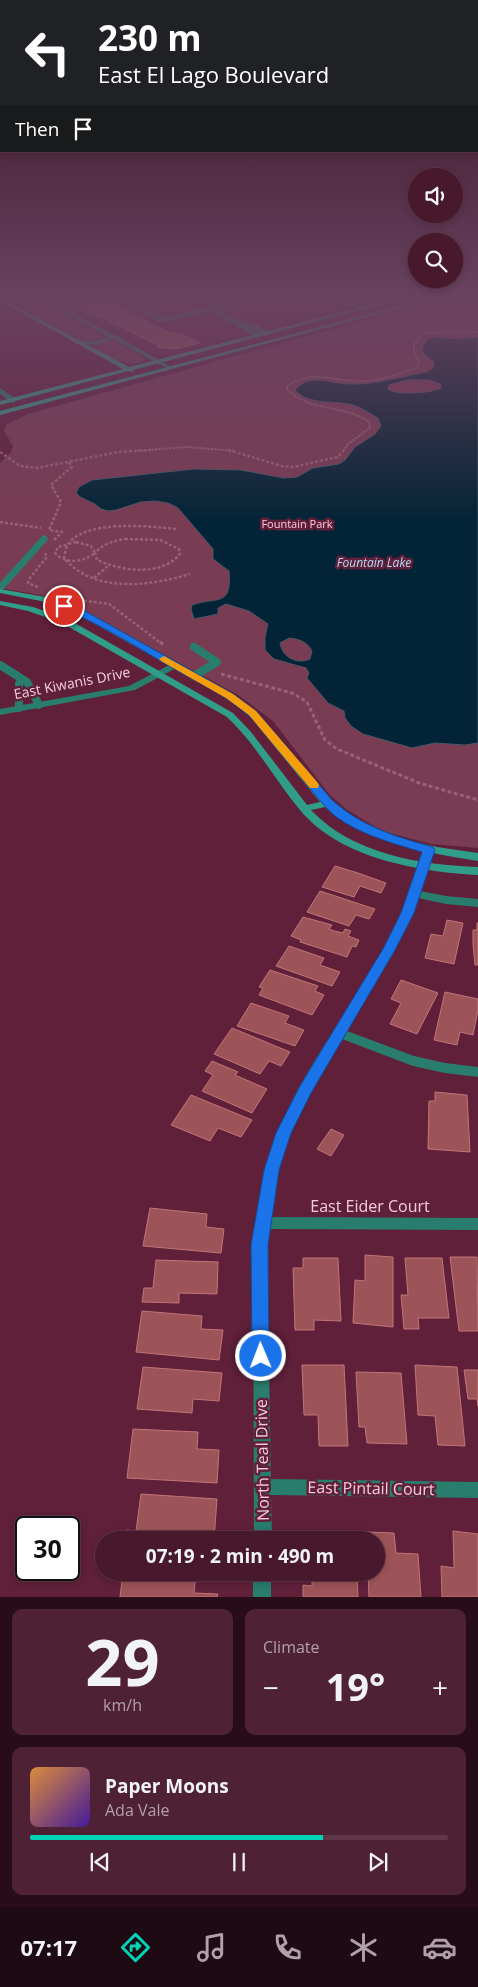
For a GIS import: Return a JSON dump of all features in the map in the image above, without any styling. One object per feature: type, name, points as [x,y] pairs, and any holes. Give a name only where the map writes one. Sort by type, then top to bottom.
[{"type":"street","points":[[0,403],[114,374]]},
{"type":"street","points":[[135,374],[140,376]]},
{"type":"street","points":[[0,413],[149,374]]},
{"type":"street","points":[[0,590],[48,600],[82,613],[230,696],[252,713],[286,750],[328,803],[339,813],[359,825],[386,838],[429,850],[478,857]]},
{"type":"street","points":[[0,603],[30,609],[63,620],[216,706],[242,726],[304,809],[314,819],[345,840],[374,853],[424,866],[478,871]]},
{"type":"street","name":"East Kiwanis Drive","points":[[0,712],[132,688],[175,665]]},
{"type":"street","points":[[304,809],[328,803]]},
{"type":"street","name":"North Teal Drive","points":[[263,1531],[264,1487],[259,1281],[262,1223],[272,1170],[284,1133],[305,1090],[389,950],[407,913],[429,850]]},
{"type":"street","points":[[414,894],[478,903]]},
{"type":"street","points":[[339,1033],[413,1061],[445,1068],[478,1072]]},
{"type":"street","name":"East Eider Court","points":[[262,1223],[478,1224]]},
{"type":"street","name":"East Pintail Court","points":[[264,1487],[478,1490]]},
{"type":"street","points":[[262,1581],[262,1597]]},
{"type":"lane","points":[[0,391],[13,400]]},
{"type":"lane","points":[[0,590],[44,539]]},
{"type":"lane","points":[[194,647],[217,662],[194,676]]},
{"type":"lane","points":[[0,665],[21,680],[27,682],[39,705]]},
{"type":"lane","points":[[19,708],[19,684],[21,680]]},
{"type":"path","points":[[0,452],[20,466],[37,468],[118,452],[186,447],[232,450],[282,466],[293,467],[338,456],[348,444],[370,428],[369,422],[362,415],[346,409],[321,406],[295,397],[286,388],[290,382],[305,376],[348,381],[389,377],[399,374]]},
{"type":"path","points":[[0,522],[49,530]]},
{"type":"path","points":[[176,529],[140,524],[98,529],[80,536],[67,546],[64,558],[72,568],[94,578],[129,584],[172,580],[190,574]]},
{"type":"path","points":[[72,542],[63,544],[56,550],[56,556],[66,560],[84,559],[95,552],[107,543],[142,539],[157,540],[174,545],[179,549],[180,554],[170,564],[151,568],[120,568],[97,560],[95,552],[94,548],[87,544],[72,542]]},
{"type":"path","points":[[94,578],[109,565]]},
{"type":"green space","name":"Fountain Park","points":[[173,374],[478,374],[478,848],[431,844],[386,832],[375,827],[346,809],[329,794],[273,721],[238,695],[71,604],[51,597],[0,588],[0,463],[11,452],[13,446],[4,431],[6,425],[28,414]]},
{"type":"water","name":"Fountain Lake","points":[[420,374],[478,374],[478,743],[465,745],[435,743],[412,748],[363,734],[351,726],[345,718],[344,711],[328,703],[307,678],[309,673],[306,668],[274,659],[265,650],[268,624],[249,611],[226,604],[218,608],[218,614],[194,619],[191,609],[192,605],[225,596],[228,591],[229,571],[213,559],[213,549],[178,508],[168,503],[155,501],[141,502],[108,511],[101,509],[76,493],[79,487],[92,480],[194,469],[241,470],[284,478],[297,477],[313,468],[339,464],[345,460],[355,447],[375,434],[381,426],[378,418],[356,406],[322,402],[307,398],[295,390],[307,381],[314,380],[343,384],[379,382]],"holes":[[[407,380],[429,380],[440,384],[441,388],[414,393],[388,389],[389,385]],[[289,638],[300,640],[308,645],[312,651],[310,659],[305,661],[295,660],[287,656],[281,648],[280,643]]]},
{"type":"building","points":[[335,866],[386,883],[381,893],[360,886],[354,897],[322,887]]},
{"type":"building","points":[[320,891],[375,909],[369,919],[356,915],[349,926],[307,912]]},
{"type":"building","points":[[303,917],[332,925],[329,929],[334,931],[343,933],[345,929],[351,931],[348,936],[359,940],[356,947],[352,946],[347,957],[300,942],[301,940],[291,936]]},
{"type":"building","points":[[447,920],[463,923],[454,964],[425,958],[431,934],[443,936]]},
{"type":"building","points":[[477,923],[478,965],[475,965],[473,930],[477,930]]},
{"type":"building","points":[[289,946],[324,958],[320,965],[340,972],[332,986],[276,966]]},
{"type":"building","points":[[270,970],[318,986],[315,991],[324,995],[312,1015],[259,995],[263,988],[259,987]]},
{"type":"building","points":[[401,980],[438,993],[417,1034],[390,1024],[401,1003],[391,999]]},
{"type":"building","points":[[445,992],[478,999],[478,1010],[473,1035],[460,1032],[457,1045],[434,1040]]},
{"type":"building","points":[[251,1003],[289,1016],[285,1023],[304,1030],[295,1046],[237,1026]]},
{"type":"building","points":[[232,1028],[290,1052],[281,1066],[269,1061],[260,1074],[214,1054]]},
{"type":"building","points":[[212,1061],[238,1072],[235,1075],[267,1089],[252,1113],[202,1091],[213,1075],[205,1071]]},
{"type":"building","points":[[435,1092],[467,1095],[470,1152],[428,1149],[429,1101],[435,1101]]},
{"type":"building","points":[[191,1095],[252,1120],[241,1137],[218,1128],[210,1141],[171,1125]]},
{"type":"building","points":[[331,1129],[344,1135],[331,1156],[317,1149]]},
{"type":"building","points":[[150,1208],[207,1214],[206,1227],[224,1229],[221,1253],[143,1246]]},
{"type":"building","points":[[365,1255],[393,1257],[393,1327],[353,1323],[355,1280],[365,1281]]},
{"type":"building","points":[[450,1257],[477,1257],[478,1331],[459,1331]]},
{"type":"building","points":[[303,1258],[338,1258],[341,1321],[314,1320],[314,1330],[295,1330],[293,1268],[303,1268]]},
{"type":"building","points":[[405,1258],[442,1258],[449,1318],[418,1318],[419,1329],[404,1329],[401,1295],[408,1295]]},
{"type":"building","points":[[156,1260],[218,1262],[217,1294],[179,1293],[179,1303],[142,1302],[144,1288],[153,1288]]},
{"type":"building","points":[[142,1311],[202,1316],[201,1329],[223,1330],[219,1360],[136,1352]]},
{"type":"building","points":[[302,1365],[344,1365],[348,1446],[319,1446],[318,1415],[304,1415]]},
{"type":"building","points":[[415,1365],[457,1367],[465,1446],[438,1445],[435,1416],[418,1415]]},
{"type":"building","points":[[143,1367],[222,1373],[219,1401],[193,1399],[192,1413],[137,1409]]},
{"type":"building","points":[[464,1370],[478,1370],[478,1406],[477,1399],[468,1399]]},
{"type":"building","points":[[356,1372],[401,1373],[407,1444],[367,1443],[365,1427],[359,1427]]},
{"type":"building","points":[[133,1429],[198,1432],[197,1449],[219,1450],[217,1483],[127,1478]]},
{"type":"building","points":[[141,1494],[217,1499],[215,1531],[136,1531]]},
{"type":"building","points":[[453,1531],[478,1534],[478,1597],[442,1597],[441,1566],[454,1568]]},
{"type":"building","points":[[385,1533],[394,1533],[396,1553],[418,1554],[421,1597],[369,1597],[368,1581],[385,1581]]},
{"type":"building","points":[[122,1581],[195,1581],[194,1593],[218,1594],[217,1597],[120,1597]]},
{"type":"building","points":[[312,1581],[357,1581],[358,1597],[303,1597],[303,1585],[312,1586]]},
{"type":"slow traffic","points":[[164,659],[230,696],[252,713],[286,750],[314,785]]},
{"type":"route","points":[[64,606],[82,613],[230,696],[252,713],[286,750],[328,803],[339,813],[386,838],[429,850],[407,913],[389,950],[305,1090],[284,1133],[272,1170],[260,1245],[261,1356]]}]
